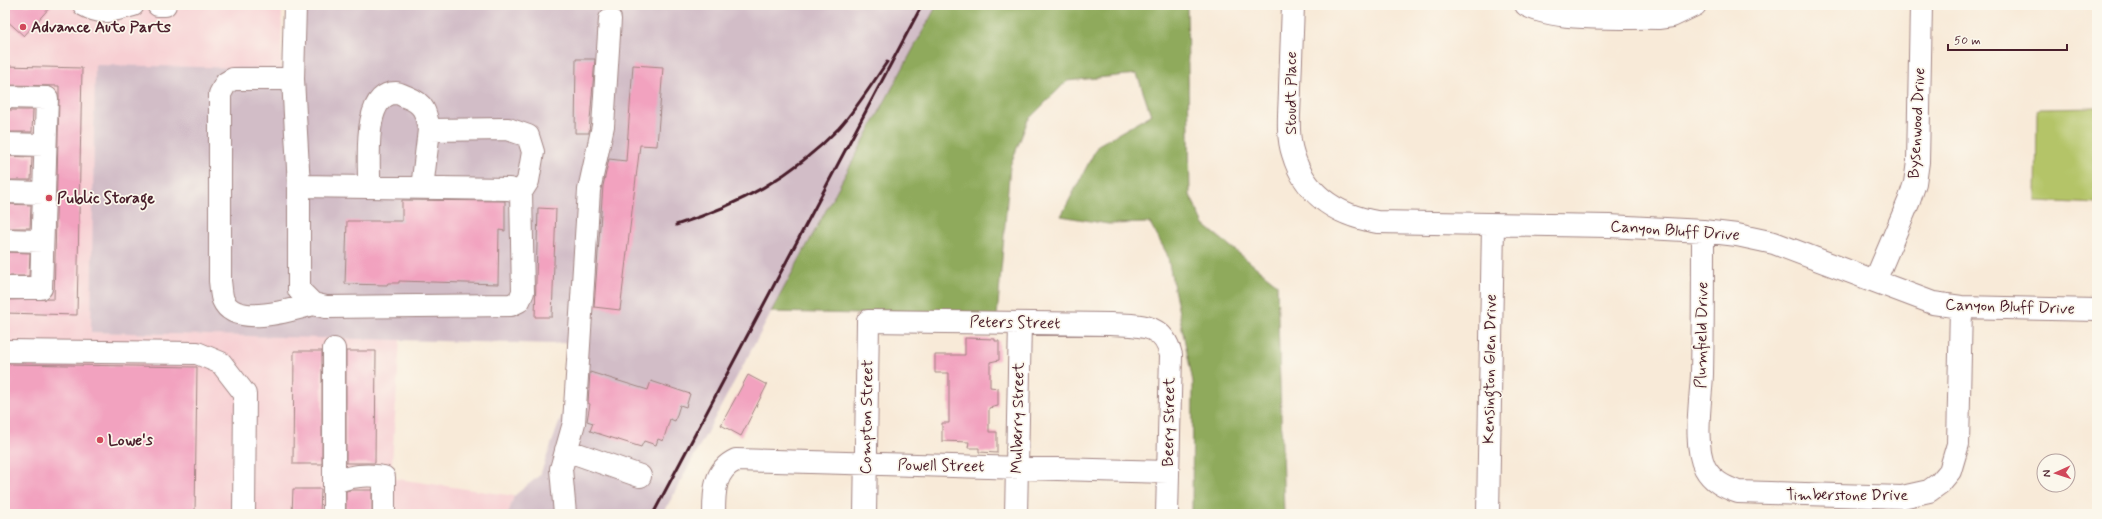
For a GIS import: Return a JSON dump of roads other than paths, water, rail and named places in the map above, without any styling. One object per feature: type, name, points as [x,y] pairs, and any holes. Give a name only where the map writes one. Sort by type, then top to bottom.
[{"type":"street","points":[[84,5],[96,11],[112,10],[133,5]]},
{"type":"street","points":[[158,5],[165,5]]},
{"type":"street","points":[[295,5],[293,79],[299,186],[299,290],[314,304]]},
{"type":"street","name":"Stoudt Place","points":[[1293,5],[1289,127],[1292,153],[1303,178]]},
{"type":"street","points":[[1526,5],[1535,10],[1556,15],[1658,18],[1672,16],[1695,5]]},
{"type":"street","name":"Bysenwood Drive","points":[[1875,281],[1915,183],[1918,162],[1921,5]]},
{"type":"street","points":[[565,514],[561,469],[574,423],[589,190],[603,126],[610,19]]},
{"type":"street","points":[[293,79],[233,79],[226,83],[220,94],[220,281],[223,300],[230,309],[240,314],[268,314],[314,304],[326,307],[511,305],[519,301],[523,292],[521,192],[528,181],[534,152],[528,136],[508,129],[429,130]]},
{"type":"street","points":[[369,187],[370,122],[376,103],[383,97],[396,92],[413,99],[425,110],[429,130],[422,188]]},
{"type":"street","points":[[5,97],[47,98],[41,288],[5,288]]},
{"type":"street","points":[[5,144],[45,145]]},
{"type":"street","name":"Canyon Bluff Drive","points":[[1303,178],[1318,196],[1335,208],[1356,218],[1377,222],[1609,226],[1703,231],[1738,235],[1774,243],[1925,301],[1961,307],[2097,310]]},
{"type":"street","points":[[299,186],[508,189],[521,192]]},
{"type":"street","points":[[5,192],[44,193]]},
{"type":"street","name":"Kensington Glen Drive","points":[[1488,514],[1493,225]]},
{"type":"street","name":"Plumfield Drive","points":[[1699,439],[1702,374],[1703,231]]},
{"type":"street","points":[[5,240],[42,241]]},
{"type":"street","name":"Timberstone Drive","points":[[1699,439],[1704,467],[1713,480],[1725,488],[1738,492],[1902,497],[1929,490],[1940,483],[1950,471],[1958,444],[1961,307]]},
{"type":"street","name":"Peters Street","points":[[868,321],[1141,326],[1152,328],[1160,333]]},
{"type":"street","name":"Compton Street","points":[[865,514],[868,321]]},
{"type":"street","name":"Mulberry Street","points":[[1016,514],[1020,323]]},
{"type":"street","name":"Beery Street","points":[[1160,333],[1168,343],[1171,355],[1167,514]]},
{"type":"street","points":[[334,349],[334,514]]},
{"type":"street","points":[[5,351],[197,353],[221,363],[245,394],[244,514]]},
{"type":"street","points":[[566,450],[640,476]]},
{"type":"street","name":"Powell Street","points":[[714,514],[715,489],[720,473],[726,465],[736,460],[1168,472]]},
{"type":"street","points":[[334,483],[344,478],[366,474],[384,477],[384,514]]},
{"type":"railway","points":[[653,514],[922,5]]},
{"type":"railway","points":[[676,225],[743,198],[764,187],[803,161],[846,120],[887,62]]},
{"type":"place","name":"Advance Auto Parts","points":[[23,27]]},
{"type":"place","name":"Public Storage","points":[[49,198]]},
{"type":"place","name":"Lowe's","points":[[100,440]]}]
